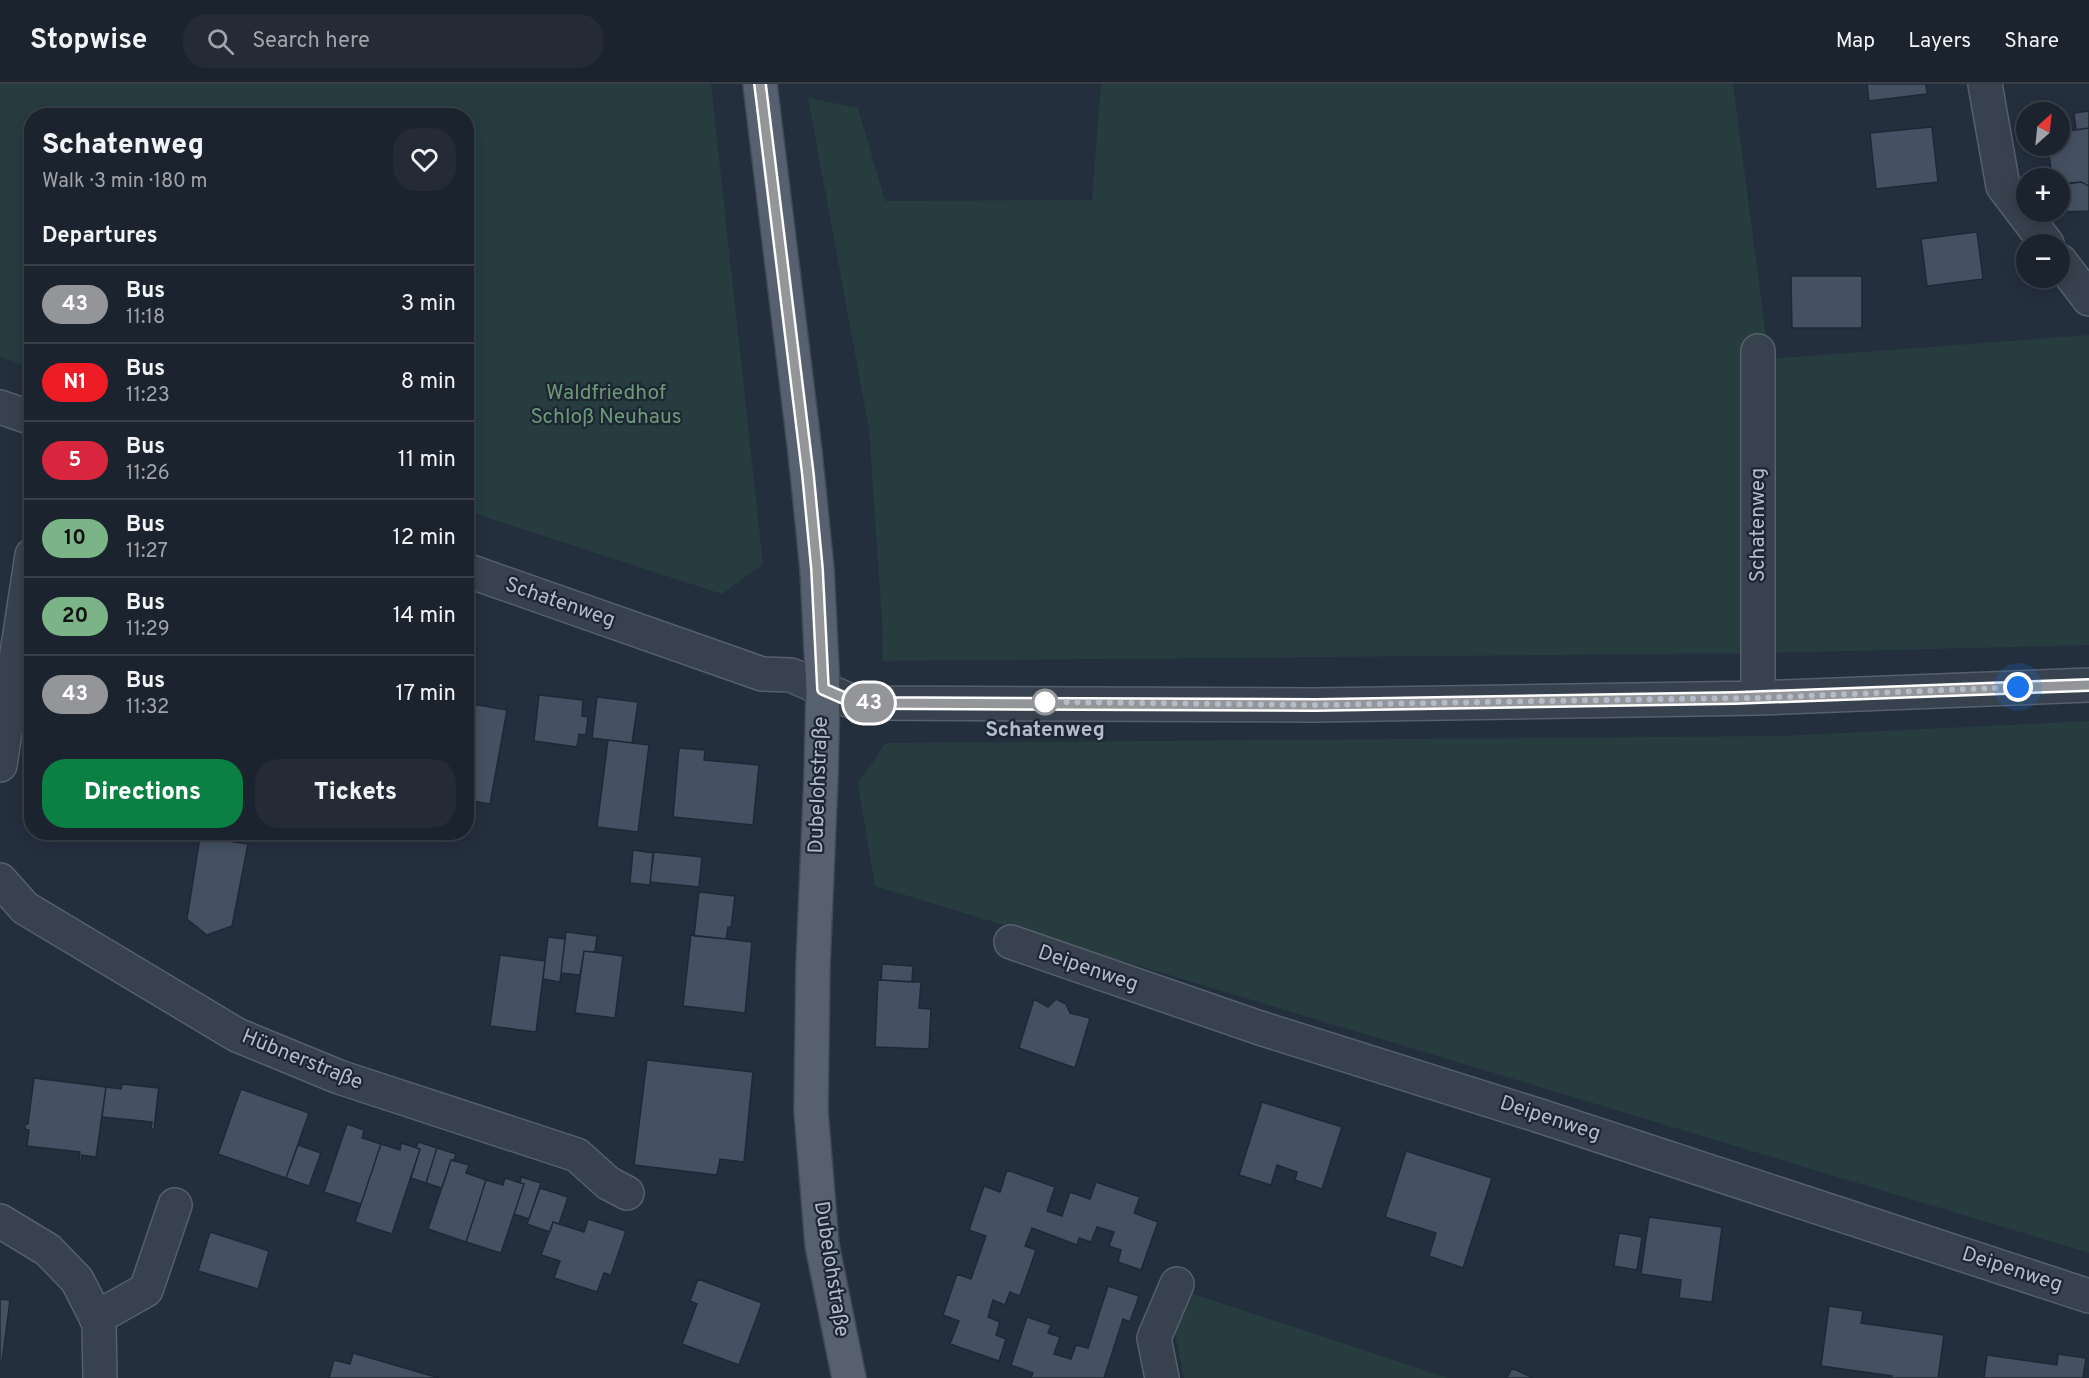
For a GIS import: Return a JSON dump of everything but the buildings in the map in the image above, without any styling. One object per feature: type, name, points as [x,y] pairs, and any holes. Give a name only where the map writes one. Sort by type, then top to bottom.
[{"type":"main road","name":"Dubelohstraße","points":[[760,84],[817,569],[823,689],[811,1111],[822,1245],[849,1378]]},
{"type":"street","points":[[1985,84],[2003,186],[2039,234]]},
{"type":"street","points":[[2070,274],[2089,299]]},
{"type":"street","name":"Schatenweg","points":[[1758,351],[1758,698]]},
{"type":"street","points":[[0,407],[24,415]]},
{"type":"street","name":"Schatenweg","points":[[474,573],[762,674],[791,675],[853,702],[1315,705],[1758,698],[2089,685]]},
{"type":"street","points":[[0,765],[24,608]]},
{"type":"street","name":"Hübnerstraße","points":[[0,880],[25,908],[237,1035],[339,1077],[577,1155],[608,1183],[627,1192]]},
{"type":"street","name":"Deipenweg","points":[[1011,942],[1260,1028],[1540,1116],[2089,1296]]},
{"type":"street","points":[[96,1318],[146,1290],[174,1205]]},
{"type":"street","points":[[0,1221],[48,1251],[77,1280],[99,1323],[100,1378]]},
{"type":"street","points":[[1162,1378],[1154,1338],[1177,1284]]},
{"type":"green space","name":"Waldfriedhof Schloß Neuhaus","points":[[0,84],[711,84],[763,564],[722,594],[474,513],[474,108],[24,108],[24,366],[0,357]]},
{"type":"green space","points":[[1101,84],[1733,84],[1769,359],[2089,335],[2089,645],[1772,653],[882,661],[883,636],[869,429],[808,98],[858,108],[885,201],[1092,200]]},
{"type":"green space","points":[[2089,721],[2089,1253],[875,886],[858,783],[886,743],[1781,736]]},
{"type":"green space","points":[[1187,1292],[1448,1378],[1184,1378],[1174,1328]]},
{"type":"bus line","name":"43","points":[[760,84],[808,475],[817,569],[823,689],[853,702],[871,703],[1051,702],[1315,705],[1758,698],[2089,685]]},
{"type":"place","name":"Schatenweg","points":[[1045,702]]},
{"type":"route","points":[[1045,702],[1315,705],[1758,698],[2018,687]]}]
